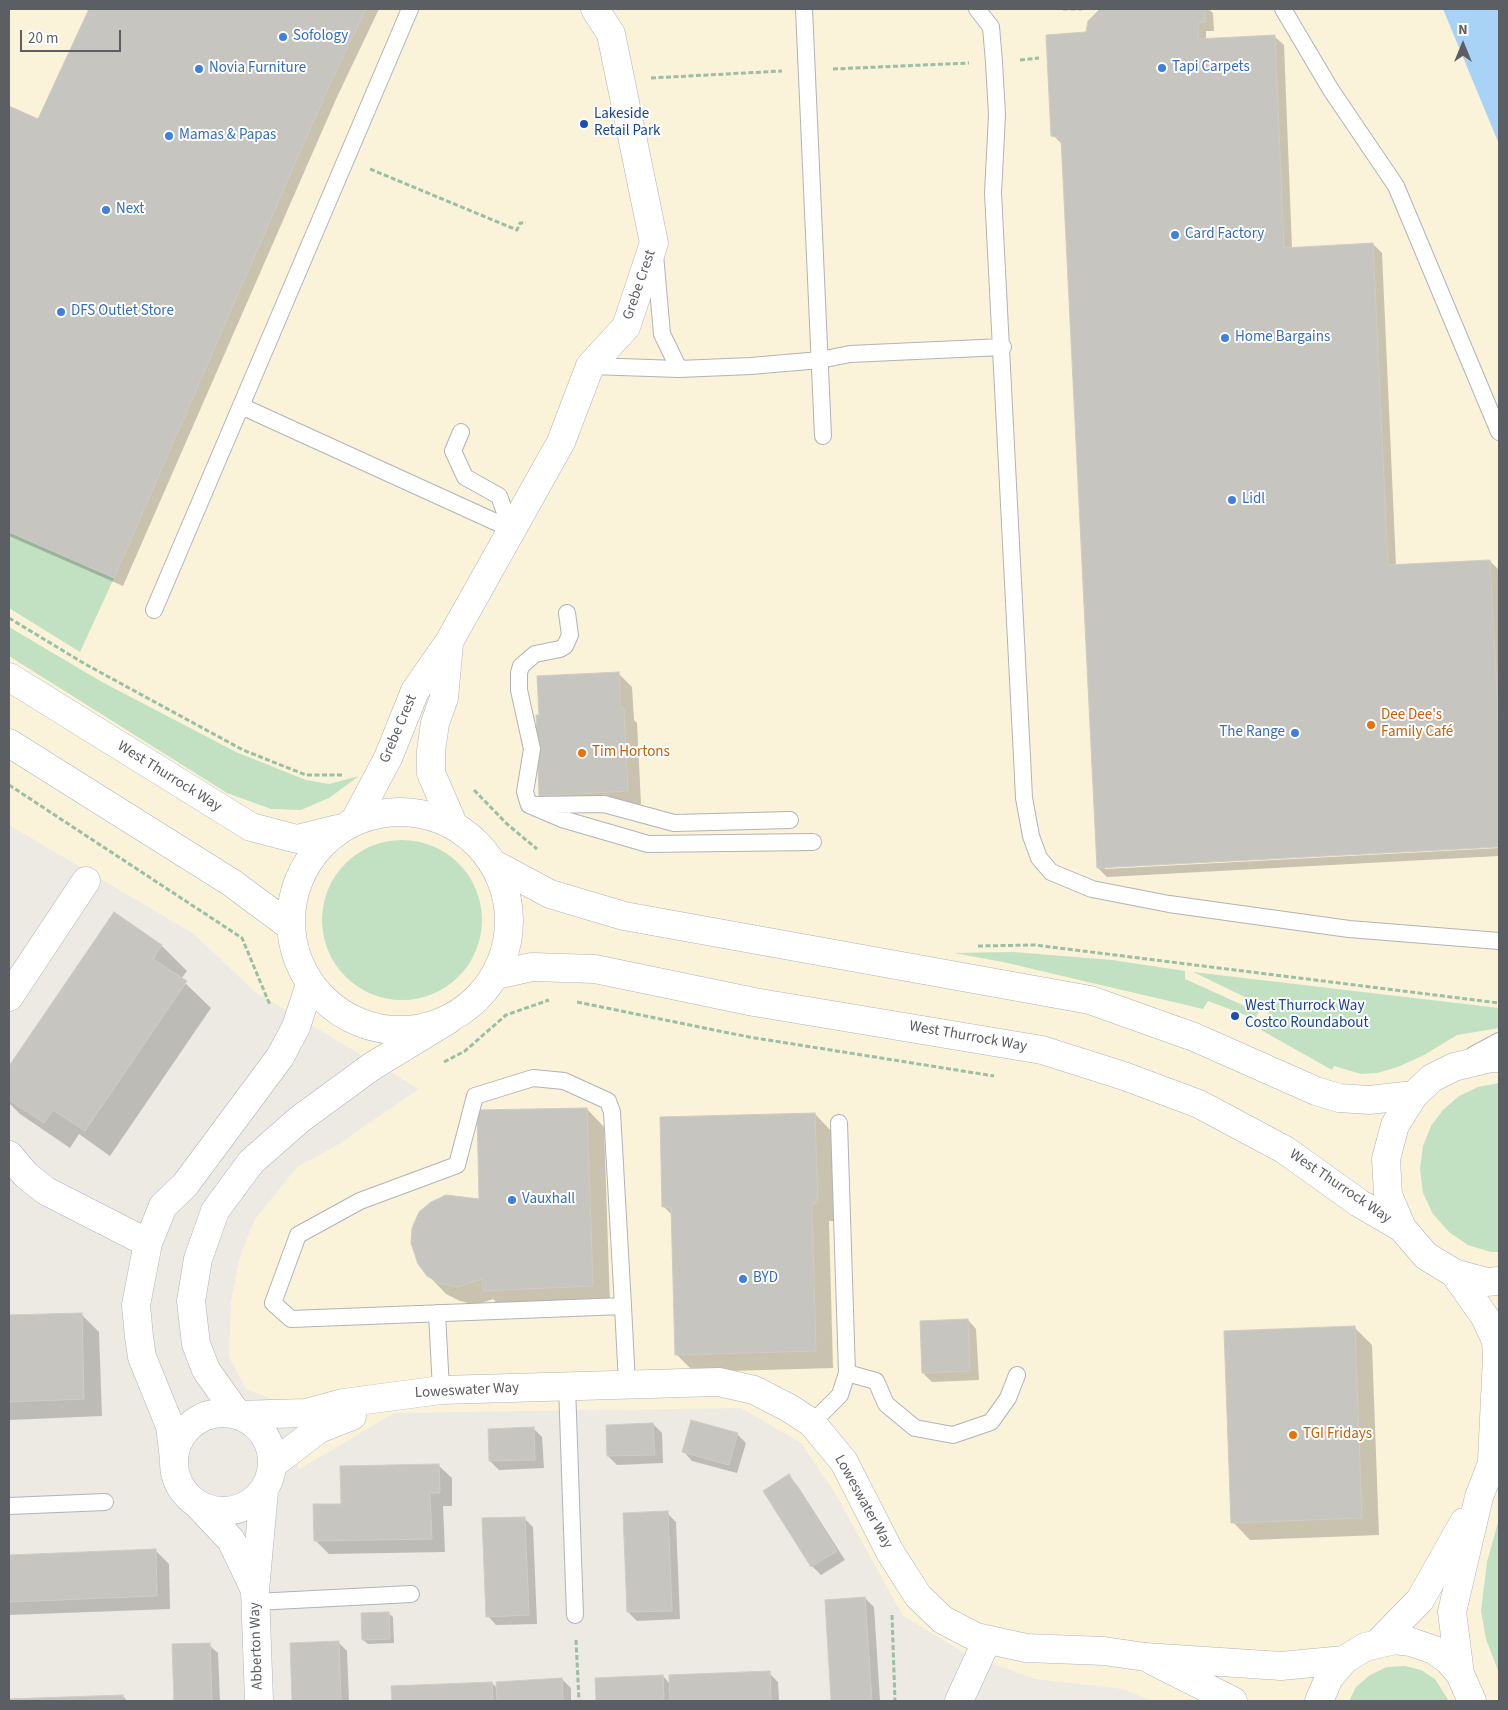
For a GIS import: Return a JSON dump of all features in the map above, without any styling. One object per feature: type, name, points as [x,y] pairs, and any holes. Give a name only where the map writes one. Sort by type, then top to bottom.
[{"type":"street","name":"Grebe Crest","points":[[348,824],[388,758],[415,691],[449,642],[561,442],[590,366],[626,327],[654,243],[612,34],[595,9]]},
{"type":"street","name":"Grebe Crest","points":[[449,642],[444,698],[433,732],[431,773],[453,824]]},
{"type":"street","name":"West Thurrock Way","points":[[9,677],[251,827],[297,839],[348,824],[380,812],[405,811],[430,815],[453,824]]},
{"type":"street","points":[[9,743],[232,884],[290,926]]},
{"type":"street","points":[[348,824],[316,850],[299,877],[292,901],[290,926],[292,942],[302,970],[310,984],[328,1004],[350,1019],[387,1029],[422,1028],[448,1020]]},
{"type":"street","points":[[238,1415],[206,1370],[196,1344],[191,1301],[198,1259],[215,1211],[251,1162],[300,1120],[371,1067],[463,1011],[481,996],[496,975],[508,945],[510,911],[506,888],[494,864],[480,844],[453,824]]},
{"type":"street","points":[[494,864],[550,894],[624,916],[1090,1000],[1194,1037],[1316,1091],[1339,1098],[1369,1100],[1414,1095]]},
{"type":"street","points":[[9,997],[86,881]]},
{"type":"street","name":"West Thurrock Way","points":[[496,975],[532,967],[595,968],[754,1002],[1042,1050],[1124,1076],[1199,1104],[1285,1150],[1359,1203],[1402,1228]]},
{"type":"street","points":[[174,1458],[178,1442],[188,1427],[203,1417],[220,1412],[238,1415],[252,1422],[264,1433],[271,1448],[273,1464],[270,1478],[264,1491],[253,1501],[233,1510],[212,1510],[198,1505],[187,1496],[179,1485],[175,1472],[170,1426],[142,1357],[136,1305],[148,1243],[163,1206],[185,1185],[280,1057],[296,1027],[310,984]]},
{"type":"street","points":[[1499,1058],[1454,1066],[1432,1078],[1414,1095],[1395,1125],[1386,1160],[1388,1195],[1402,1228],[1426,1256],[1454,1273],[1486,1282],[1499,1281]]},
{"type":"street","points":[[9,1155],[26,1175],[46,1191],[148,1243]]},
{"type":"street","points":[[1454,1273],[1485,1317],[1496,1341],[1497,1357],[1496,1453],[1479,1497],[1452,1612],[1471,1693]]},
{"type":"street","name":"Loweswater Way","points":[[238,1415],[306,1413],[343,1403],[441,1390],[719,1382],[754,1390],[789,1408],[812,1423],[844,1462],[890,1552],[918,1596],[943,1620],[987,1640],[1026,1648],[1104,1651],[1145,1657],[1281,1666],[1344,1660]]},
{"type":"street","name":"Loweswater Way","points":[[273,1464],[318,1429],[356,1415],[386,1397]]},
{"type":"street","name":"Abberton Way","points":[[259,1701],[255,1596],[264,1491]]},
{"type":"street","points":[[1379,1642],[1420,1600],[1479,1497]]},
{"type":"street","name":"Abberton Way","points":[[198,1505],[231,1540],[255,1596]]},
{"type":"street","points":[[959,1701],[987,1640]]},
{"type":"street","points":[[1319,1701],[1329,1678],[1344,1660],[1365,1647],[1379,1642],[1412,1642],[1434,1650],[1448,1660],[1471,1693]]},
{"type":"street","name":"Loweswater Way","points":[[1145,1657],[1233,1701]]},
{"type":"lane","points":[[154,610],[410,9]]},
{"type":"lane","points":[[804,9],[823,436]]},
{"type":"lane","points":[[1283,9],[1331,90],[1396,186],[1499,432]]},
{"type":"lane","points":[[978,10],[991,27],[994,62],[997,115],[993,193],[1024,798],[1039,858],[1051,872],[1092,889],[1169,904],[1349,928],[1499,941]]},
{"type":"lane","points":[[654,243],[662,334],[679,369]]},
{"type":"lane","points":[[590,366],[679,369],[751,366],[820,360],[850,354],[1002,347]]},
{"type":"lane","points":[[241,406],[511,529]]},
{"type":"lane","points":[[461,432],[452,451],[465,477],[499,496],[511,529]]},
{"type":"lane","points":[[567,613],[570,634],[565,646],[560,649],[535,654],[522,666],[519,673],[519,690],[532,749],[525,792],[529,805],[562,819],[648,844],[813,842]]},
{"type":"lane","points":[[529,805],[604,804],[674,823],[790,820]]},
{"type":"lane","points":[[1454,1066],[1499,1041]]},
{"type":"lane","points":[[623,1306],[291,1319],[273,1302],[298,1235],[360,1201],[458,1164],[475,1096],[533,1078],[564,1081],[608,1101],[612,1112],[623,1306],[627,1384]]},
{"type":"lane","points":[[812,1423],[840,1395],[847,1373],[839,1123]]},
{"type":"lane","points":[[437,1313],[441,1390]]},
{"type":"lane","points":[[847,1373],[876,1381],[886,1404],[915,1428],[953,1436],[991,1422],[1008,1398],[1017,1375]]},
{"type":"lane","points":[[567,1386],[575,1614]]},
{"type":"lane","points":[[9,1506],[106,1502]]},
{"type":"lane","points":[[255,1596],[411,1594]]},
{"type":"path","points":[[1063,9],[1082,9]]},
{"type":"path","points":[[644,79],[994,62],[1039,58]]},
{"type":"path","points":[[346,159],[517,230],[520,223],[526,223]]},
{"type":"path","points":[[9,785],[242,938],[271,1008]]},
{"type":"path","points":[[972,946],[1035,945],[1499,1002]]},
{"type":"path","points":[[439,1065],[465,1051],[506,1015],[556,998]]},
{"type":"path","points":[[576,1002],[749,1037],[995,1076]]},
{"type":"path","points":[[892,1611],[895,1701]]},
{"type":"path","points":[[575,1614],[578,1701]]},
{"type":"shaded area","name":"Lakeside Retail Park","points":[[9,9],[1499,9],[1499,1701],[1152,1701],[1123,1689],[1035,1679],[966,1654],[903,1616],[835,1493],[801,1443],[741,1408],[394,1413],[298,1470],[292,1407],[246,1389],[229,1357],[231,1302],[240,1256],[255,1219],[297,1167],[334,1147],[419,1089],[255,992],[194,934],[9,825]]},
{"type":"green space","points":[[9,532],[114,578],[80,652],[9,608]]},
{"type":"green space","points":[[9,627],[102,682],[236,752],[306,780],[329,784],[359,776],[329,798],[301,810],[271,809],[227,793],[9,656]]},
{"type":"green space","points":[[402,840],[432,846],[453,858],[464,869],[476,890],[482,920],[476,950],[464,971],[453,982],[432,994],[402,1000],[372,994],[351,982],[340,971],[328,950],[322,920],[328,890],[340,869],[351,858],[372,846]]},
{"type":"green space","points":[[1013,952],[1112,960],[1185,971],[1185,979],[1258,1012],[1256,1019],[1208,1001],[1203,1009],[1003,962],[954,953]]},
{"type":"green space","points":[[1193,972],[1499,1008],[1499,1028],[1457,1035],[1424,1055],[1398,1067],[1377,1073],[1361,1074],[1334,1066],[1332,1070],[1261,1030],[1270,1009]]},
{"type":"green space","points":[[1499,1083],[1499,1252],[1491,1252],[1468,1245],[1449,1232],[1433,1214],[1423,1193],[1420,1169],[1423,1146],[1431,1126],[1443,1110],[1459,1096],[1478,1087]]},
{"type":"green space","points":[[1499,1519],[1499,1673],[1486,1639],[1481,1611],[1487,1562]]},
{"type":"green space","points":[[1405,1666],[1421,1670],[1435,1679],[1449,1701],[1349,1701],[1356,1687],[1370,1675],[1387,1667]]},
{"type":"water","points":[[1443,9],[1499,9],[1499,144]]},
{"type":"building","points":[[89,9],[366,9],[328,88],[114,578],[9,532],[9,106],[38,119]]},
{"type":"building","points":[[1100,9],[1205,9],[1205,22],[1198,23],[1198,39],[1275,35],[1284,248],[1373,243],[1388,565],[1490,560],[1499,730],[1499,847],[1097,868],[1061,138],[1051,136],[1046,35],[1086,32],[1088,21]]},
{"type":"building","name":"Tim Hortons","points":[[619,672],[621,709],[624,708],[628,791],[539,796],[536,715],[539,715],[537,676]]},
{"type":"building","points":[[114,912],[162,945],[153,959],[187,981],[85,1131],[53,1110],[44,1123],[9,1100],[9,1066]]},
{"type":"building","name":"Vauxhall","points":[[587,1108],[593,1286],[483,1291],[482,1279],[458,1287],[441,1284],[427,1276],[418,1264],[411,1243],[412,1228],[419,1212],[431,1202],[446,1195],[479,1199],[477,1110]]},
{"type":"building","name":"BYD","points":[[815,1113],[818,1203],[812,1204],[816,1351],[675,1355],[671,1207],[662,1207],[660,1117]]},
{"type":"building","points":[[82,1313],[84,1399],[9,1402],[9,1315]]},
{"type":"building","points":[[968,1319],[970,1371],[922,1373],[920,1321]]},
{"type":"building","name":"TGI Fridays","points":[[1355,1326],[1362,1518],[1231,1523],[1224,1331]]},
{"type":"building","points":[[691,1420],[738,1433],[729,1465],[682,1452]]},
{"type":"building","points":[[653,1423],[655,1455],[607,1456],[606,1425]]},
{"type":"building","points":[[534,1427],[535,1460],[489,1461],[488,1429]]},
{"type":"building","points":[[439,1464],[440,1493],[430,1493],[432,1539],[314,1541],[313,1504],[341,1504],[340,1466]]},
{"type":"building","points":[[789,1474],[837,1551],[811,1567],[763,1491]]},
{"type":"building","points":[[668,1511],[672,1611],[627,1612],[623,1513]]},
{"type":"building","points":[[525,1517],[529,1615],[486,1617],[482,1518]]},
{"type":"building","points":[[156,1549],[157,1596],[9,1602],[9,1555]]},
{"type":"building","points":[[865,1597],[872,1701],[831,1701],[825,1600]]},
{"type":"building","points":[[389,1612],[390,1639],[362,1640],[361,1613]]},
{"type":"building","points":[[339,1641],[341,1701],[292,1701],[290,1643]]},
{"type":"building","points":[[210,1643],[212,1701],[174,1701],[172,1644]]},
{"type":"building","points":[[770,1671],[771,1701],[670,1701],[669,1675]]},
{"type":"building","points":[[663,1675],[664,1701],[596,1701],[595,1678]]},
{"type":"building","points":[[562,1678],[563,1701],[497,1701],[496,1682]]},
{"type":"building","points":[[492,1682],[493,1701],[392,1701],[391,1686]]},
{"type":"building","points":[[123,1695],[123,1701],[9,1701],[9,1699]]},
{"type":"place","name":"Sofology","points":[[283,37]]},
{"type":"place","name":"Tapi Carpets","points":[[1162,68]]},
{"type":"place","name":"Novia Furniture","points":[[199,69]]},
{"type":"place","name":"Lakeside Retail Park","points":[[584,124]]},
{"type":"place","name":"Mamas & Papas","points":[[169,136]]},
{"type":"place","name":"Next","points":[[106,210]]},
{"type":"place","name":"Card Factory","points":[[1175,235]]},
{"type":"place","name":"DFS Outlet Store","points":[[61,312]]},
{"type":"place","name":"Home Bargains","points":[[1225,338]]},
{"type":"place","name":"Lidl","points":[[1232,500]]},
{"type":"place","name":"Dee Dee's Family Café","points":[[1371,725]]},
{"type":"place","name":"The Range","points":[[1295,733]]},
{"type":"place","name":"Tim Hortons","points":[[582,753]]},
{"type":"place","name":"West Thurrock Way Costco Roundabout","points":[[1235,1016]]},
{"type":"place","name":"Vauxhall","points":[[512,1200]]},
{"type":"place","name":"BYD","points":[[743,1279]]},
{"type":"place","name":"TGI Fridays","points":[[1293,1435]]}]
